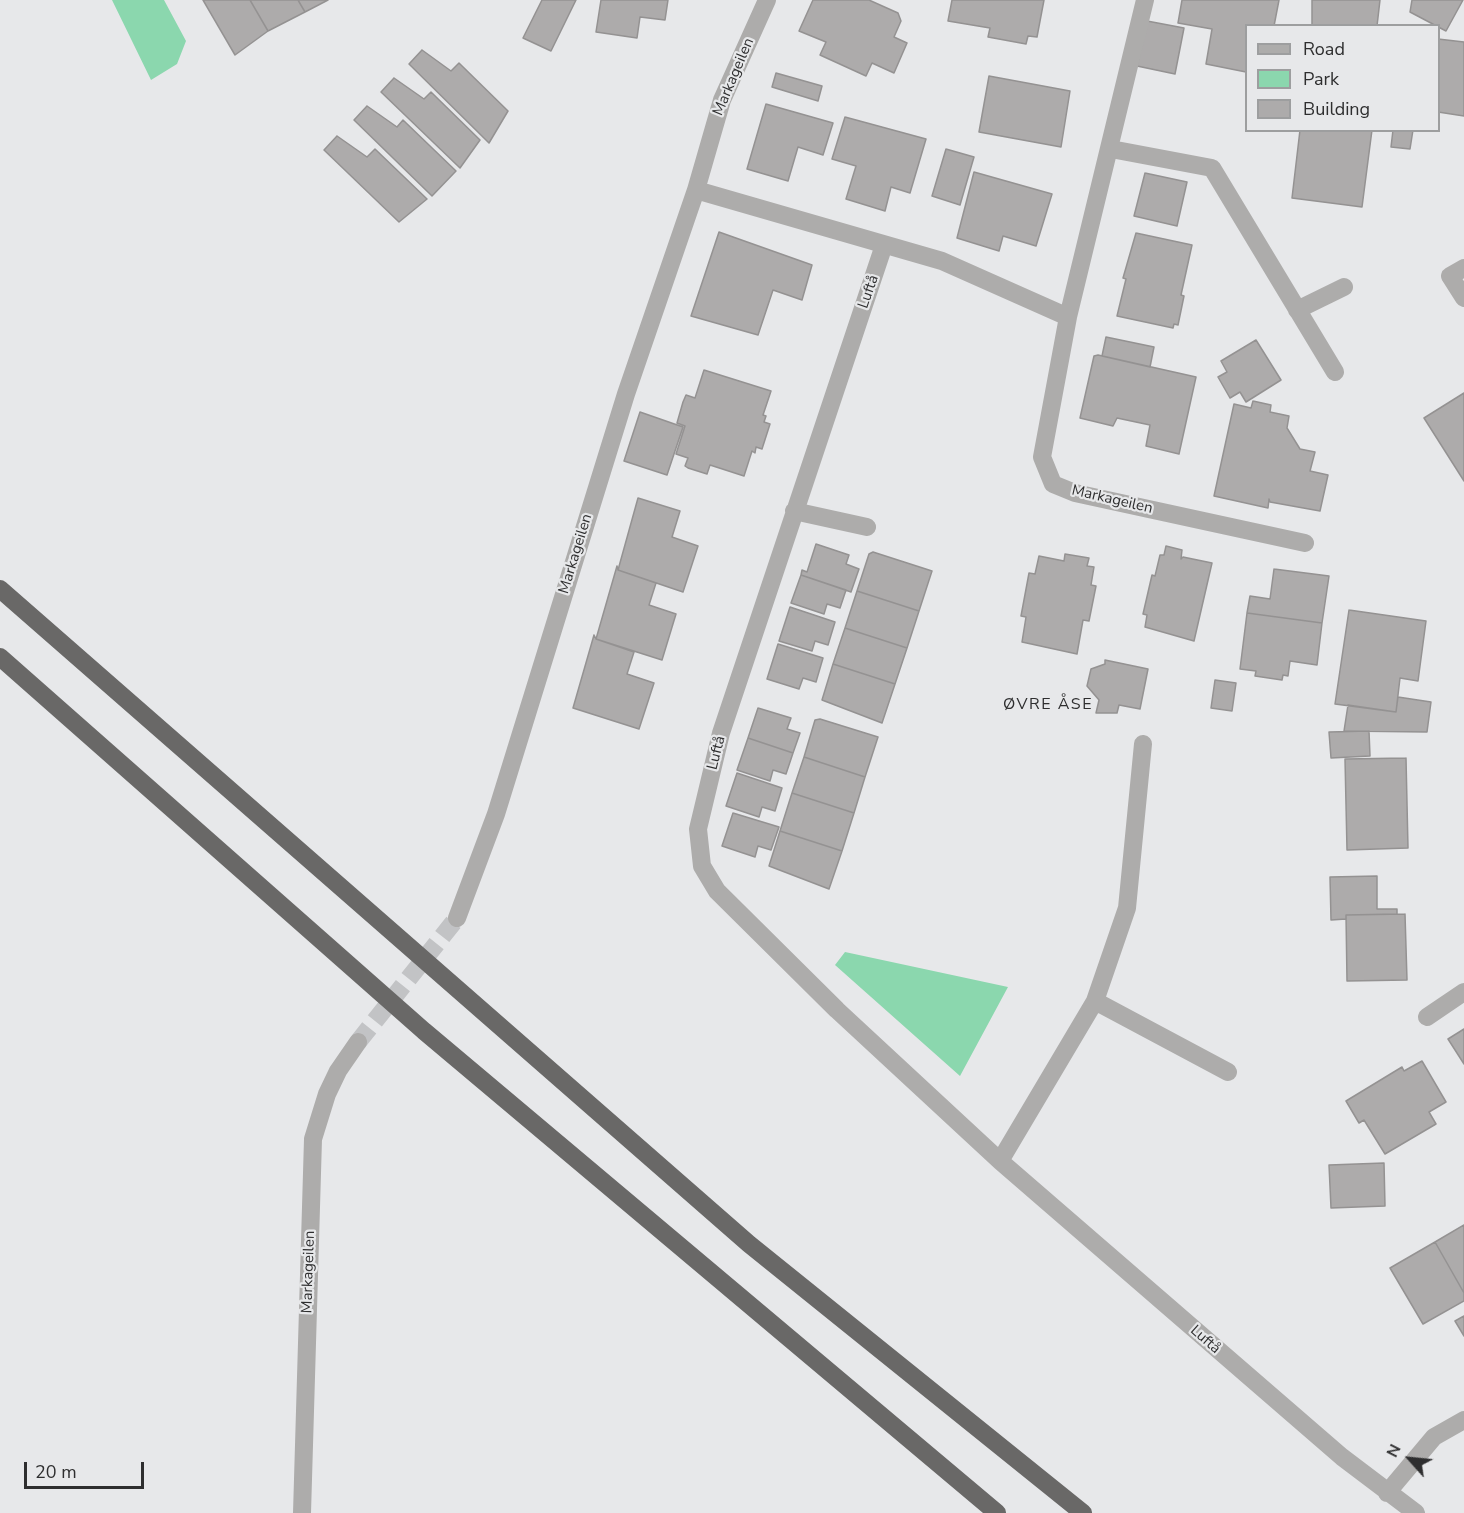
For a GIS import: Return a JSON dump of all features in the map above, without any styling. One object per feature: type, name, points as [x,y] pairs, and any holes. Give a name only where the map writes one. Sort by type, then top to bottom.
[{"type":"highway","points":[[0,589],[749,1244],[1083,1513]]},
{"type":"highway","points":[[0,657],[424,1031],[997,1513]]},
{"type":"street","name":"Markageilen","points":[[457,918],[496,814],[622,405],[696,190],[722,99],[767,0]]},
{"type":"street","name":"Markageilen","points":[[1145,0],[1111,149],[1068,316],[1042,457],[1053,484],[1075,493],[1305,543]]},
{"type":"street","points":[[1111,149],[1212,168],[1335,372]]},
{"type":"street","points":[[696,190],[942,261],[1068,316]]},
{"type":"street","name":"Luftå","points":[[884,245],[722,733],[698,829],[702,866],[717,891],[837,1010],[1000,1161],[1201,1337],[1387,1493],[1416,1513]]},
{"type":"street","points":[[1464,268],[1450,276],[1464,298]]},
{"type":"street","points":[[1297,310],[1344,287]]},
{"type":"street","points":[[794,511],[867,527]]},
{"type":"street","points":[[1000,1161],[1095,1001],[1127,908],[1143,744]]},
{"type":"street","points":[[1427,1017],[1464,992]]},
{"type":"street","points":[[1095,1001],[1228,1072]]},
{"type":"street","name":"Markageilen","points":[[303,1513],[313,1139],[327,1094],[338,1071],[358,1042]]},
{"type":"street","points":[[1387,1493],[1434,1437],[1464,1420]]},
{"type":"green space","points":[[112,0],[164,0],[186,41],[177,64],[151,80]]},
{"type":"green space","points":[[845,952],[1008,987],[960,1076],[835,965]]},
{"type":"building","points":[[203,0],[250,0],[268,31],[235,55]]},
{"type":"building","points":[[250,0],[298,0],[305,12],[268,31]]},
{"type":"building","points":[[298,0],[328,0],[305,12]]},
{"type":"building","points":[[542,0],[576,0],[551,51],[523,38]]},
{"type":"building","points":[[601,0],[668,0],[665,20],[640,17],[637,38],[596,32]]},
{"type":"building","points":[[813,0],[869,0],[898,13],[901,21],[894,37],[907,43],[894,73],[872,63],[866,76],[820,55],[826,42],[799,31]]},
{"type":"building","points":[[952,0],[1044,0],[1037,37],[1028,36],[1026,44],[988,37],[990,28],[948,21]]},
{"type":"building","points":[[1182,0],[1279,0],[1274,24],[1245,24],[1245,72],[1206,64],[1212,29],[1178,23]]},
{"type":"building","points":[[1312,0],[1380,0],[1377,24],[1312,24]]},
{"type":"building","points":[[1412,0],[1463,0],[1446,31],[1440,28],[1440,24],[1433,24],[1410,12]]},
{"type":"building","points":[[1147,21],[1184,28],[1175,74],[1137,66]]},
{"type":"building","points":[[1440,39],[1464,42],[1464,116],[1440,112]]},
{"type":"building","points":[[422,50],[451,71],[459,63],[508,111],[489,143],[409,64]]},
{"type":"building","points":[[776,73],[822,86],[818,101],[772,87]]},
{"type":"building","points":[[989,76],[1070,91],[1061,147],[979,132]]},
{"type":"building","points":[[394,78],[424,99],[431,92],[480,140],[460,168],[381,92]]},
{"type":"building","points":[[766,104],[833,123],[823,155],[798,147],[788,181],[747,169]]},
{"type":"building","points":[[367,106],[397,127],[403,120],[456,171],[432,196],[354,120]]},
{"type":"building","points":[[845,117],[926,139],[910,193],[891,187],[885,211],[846,199],[856,166],[832,159]]},
{"type":"building","points":[[1300,132],[1372,132],[1362,207],[1292,198]]},
{"type":"building","points":[[1393,132],[1413,132],[1410,149],[1391,147]]},
{"type":"building","points":[[337,136],[367,157],[375,149],[427,199],[399,222],[324,150]]},
{"type":"building","points":[[946,149],[974,157],[960,205],[932,196]]},
{"type":"building","points":[[974,172],[1052,194],[1036,246],[1003,236],[999,251],[957,238]]},
{"type":"building","points":[[1145,173],[1187,182],[1177,226],[1134,216]]},
{"type":"building","points":[[719,232],[812,265],[802,300],[773,290],[758,335],[691,316]]},
{"type":"building","points":[[1136,233],[1192,245],[1181,295],[1184,296],[1178,325],[1174,324],[1173,328],[1117,316],[1126,279],[1123,278]]},
{"type":"building","points":[[1106,337],[1154,347],[1150,367],[1102,356]]},
{"type":"building","points":[[1256,340],[1281,380],[1246,402],[1240,392],[1230,398],[1218,377],[1227,372],[1221,361]]},
{"type":"building","points":[[1094,356],[1196,377],[1179,454],[1146,446],[1150,425],[1117,418],[1113,426],[1080,418]]},
{"type":"building","points":[[704,370],[771,391],[763,415],[766,416],[764,422],[770,424],[762,449],[756,447],[755,453],[752,451],[744,476],[710,465],[707,474],[688,468],[685,466],[688,458],[676,454],[685,426],[677,423],[683,402],[686,395],[695,398]]},
{"type":"building","points":[[1464,393],[1464,481],[1424,418]]},
{"type":"building","points":[[1253,401],[1271,405],[1270,412],[1289,416],[1287,428],[1300,449],[1315,452],[1310,471],[1328,475],[1320,511],[1270,502],[1269,499],[1268,508],[1214,496],[1234,404],[1251,408]]},
{"type":"building","points":[[640,412],[683,427],[667,475],[624,461]]},
{"type":"building","points":[[638,498],[680,511],[672,537],[698,546],[683,592],[618,570]]},
{"type":"building","points":[[816,544],[849,555],[846,564],[859,569],[851,592],[801,575],[802,570],[807,572]]},
{"type":"building","points":[[1166,546],[1182,550],[1181,559],[1183,557],[1212,563],[1194,641],[1145,627],[1147,615],[1143,614],[1152,575],[1155,576],[1160,555],[1164,555]]},
{"type":"building","points":[[873,552],[932,571],[919,611],[857,591],[869,554]]},
{"type":"building","points":[[1065,554],[1089,558],[1087,566],[1094,567],[1091,585],[1096,586],[1089,621],[1083,620],[1077,654],[1022,642],[1026,617],[1021,616],[1029,573],[1035,574],[1039,556],[1064,561]]},
{"type":"building","points":[[617,566],[618,570],[656,583],[649,605],[676,614],[662,660],[596,639]]},
{"type":"building","points":[[1274,569],[1329,576],[1322,623],[1247,613],[1250,596],[1270,599]]},
{"type":"building","points":[[801,575],[846,590],[840,608],[827,604],[824,614],[791,603]]},
{"type":"building","points":[[857,591],[919,611],[907,648],[845,628]]},
{"type":"building","points":[[790,607],[835,622],[828,645],[815,641],[812,651],[779,641]]},
{"type":"building","points":[[1349,610],[1426,621],[1418,681],[1400,678],[1396,712],[1335,704]]},
{"type":"building","points":[[1247,613],[1322,623],[1317,665],[1290,661],[1288,676],[1283,675],[1282,680],[1255,676],[1256,671],[1240,669]]},
{"type":"building","points":[[845,628],[907,648],[895,684],[833,664]]},
{"type":"building","points":[[594,635],[596,639],[634,652],[627,674],[654,683],[639,729],[573,708]]},
{"type":"building","points":[[778,644],[823,658],[816,682],[803,678],[799,689],[767,679]]},
{"type":"building","points":[[1105,660],[1148,669],[1140,709],[1119,705],[1117,713],[1096,713],[1099,700],[1087,686],[1091,669],[1105,664]]},
{"type":"building","points":[[833,664],[895,684],[882,723],[822,700]]},
{"type":"building","points":[[1215,680],[1236,683],[1232,711],[1211,708]]},
{"type":"building","points":[[1398,697],[1431,702],[1427,732],[1344,731],[1348,705],[1396,712]]},
{"type":"building","points":[[758,708],[791,718],[787,729],[800,733],[793,753],[748,738]]},
{"type":"building","points":[[820,719],[878,737],[865,777],[804,757],[815,720]]},
{"type":"building","points":[[1369,731],[1370,756],[1331,758],[1329,732]]},
{"type":"building","points":[[748,738],[793,753],[786,774],[773,770],[770,781],[737,770]]},
{"type":"building","points":[[804,757],[865,777],[854,813],[792,793]]},
{"type":"building","points":[[1406,758],[1408,848],[1347,850],[1345,759]]},
{"type":"building","points":[[737,773],[782,788],[775,811],[762,807],[759,817],[726,806]]},
{"type":"building","points":[[792,793],[854,813],[842,851],[780,831]]},
{"type":"building","points":[[733,813],[779,827],[771,850],[758,846],[755,857],[722,846]]},
{"type":"building","points":[[780,831],[842,851],[829,889],[769,866]]},
{"type":"building","points":[[1377,876],[1377,909],[1397,909],[1397,914],[1346,915],[1346,919],[1331,920],[1330,877]]},
{"type":"building","points":[[1405,914],[1407,980],[1347,981],[1346,915]]},
{"type":"building","points":[[1464,1029],[1464,1064],[1448,1039]]},
{"type":"building","points":[[1422,1061],[1446,1102],[1429,1112],[1436,1124],[1385,1154],[1364,1120],[1359,1123],[1346,1101],[1402,1067],[1404,1071]]},
{"type":"building","points":[[1384,1163],[1385,1206],[1331,1208],[1329,1165]]},
{"type":"building","points":[[1464,1225],[1464,1293],[1435,1242]]},
{"type":"building","points":[[1435,1242],[1464,1293],[1464,1301],[1423,1324],[1390,1268]]},
{"type":"building","points":[[1464,1316],[1464,1336],[1455,1321]]},
{"type":"tunnel","points":[[358,1042],[457,918]]},
{"type":"district","name":"ØVRE ÅSE","points":[[1048,705]]}]
